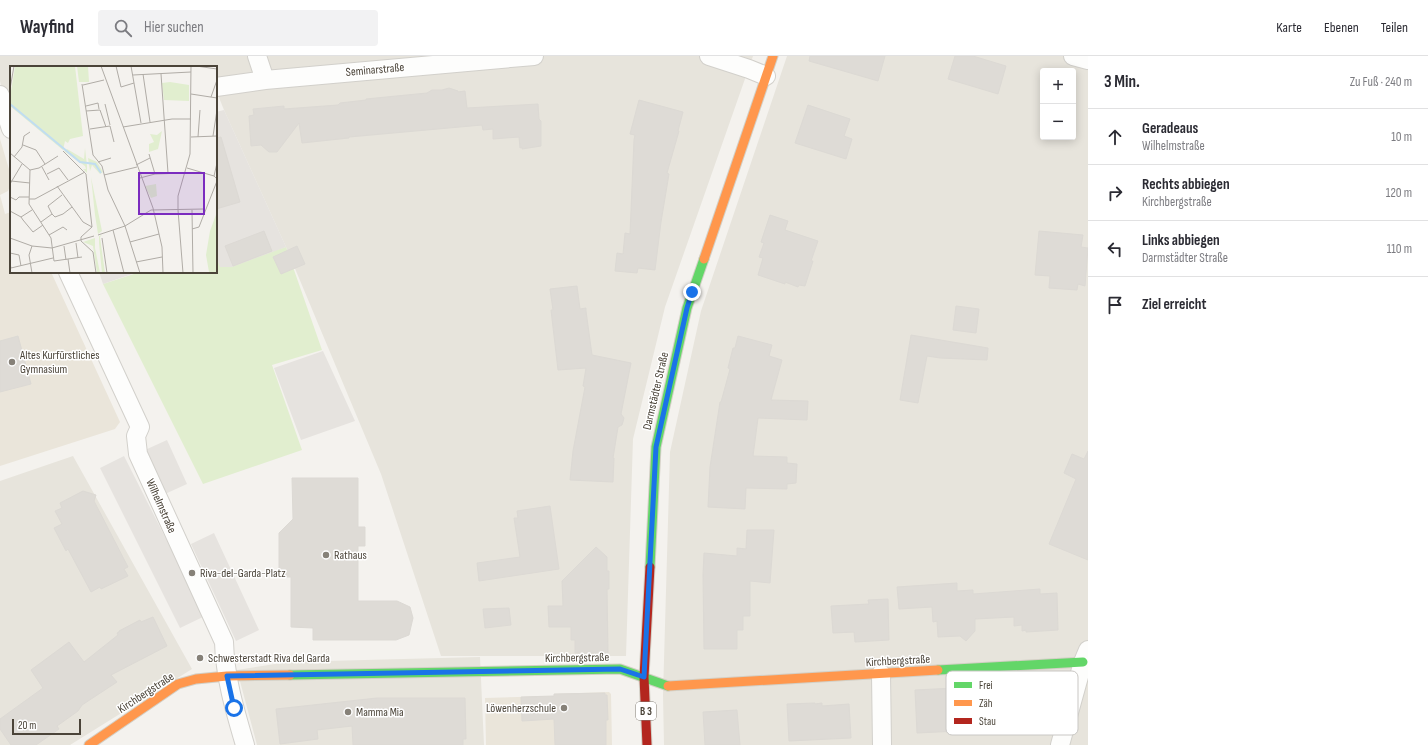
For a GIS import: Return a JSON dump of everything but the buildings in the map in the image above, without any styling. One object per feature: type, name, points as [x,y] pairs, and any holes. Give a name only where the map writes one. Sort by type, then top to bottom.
[{"type":"street","points":[[257,56],[265,80]]},
{"type":"street","name":"Seminarstraße","points":[[217,87],[265,80],[490,58],[534,56]]},
{"type":"street","points":[[709,56],[766,76]]},
{"type":"street","name":"Darmstädter Straße","points":[[647,745],[644,677],[656,447],[687,308],[773,56]]},
{"type":"street","points":[[1073,56],[1088,60]]},
{"type":"street","points":[[0,95],[10,127]]},
{"type":"street","name":"Wilhelmstraße","points":[[68,273],[140,427],[136,436],[138,454],[224,642],[227,676],[232,700],[245,745]]},
{"type":"street","points":[[1078,681],[1085,656]]},
{"type":"street","name":"Kirchbergstraße","points":[[89,745],[178,684],[196,679],[227,676],[620,669],[666,686],[881,674],[1085,656]]},
{"type":"street","points":[[881,674],[882,745]]},
{"type":"street","points":[[1060,745],[1063,735]]},
{"type":"shaded area","points":[[0,56],[753,56],[665,307],[633,439],[626,656],[441,656],[381,474],[286,247],[217,92],[217,66],[10,66],[10,124],[0,81]]},
{"type":"shaded area","points":[[787,56],[1088,56],[1088,745],[664,745],[663,695],[670,452],[701,311]]},
{"type":"shaded area","points":[[224,110],[286,247],[232,267],[220,267],[217,260],[217,112]]},
{"type":"shaded area","points":[[0,139],[10,173],[10,186],[8,191],[0,195]]},
{"type":"shaded area","name":"Altes Kurfürstliches Gymnasium","points":[[0,195],[5,214],[10,212],[10,273],[51,273],[120,422],[115,429],[0,466]]},
{"type":"shaded area","points":[[99,273],[135,273],[103,284]]},
{"type":"shaded area","points":[[323,351],[355,421],[301,440],[274,368]]},
{"type":"shaded area","points":[[167,440],[187,484],[165,494],[145,450]]},
{"type":"shaded area","points":[[73,456],[192,669],[70,745],[0,745],[0,481]]},
{"type":"shaded area","points":[[124,456],[205,616],[180,628],[100,468]]},
{"type":"shaded area","points":[[214,533],[259,630],[236,641],[191,544]]},
{"type":"shaded area","points":[[480,657],[484,745],[257,745],[237,670],[288,662]]},
{"type":"shaded area","points":[[609,692],[611,694],[612,745],[486,745],[485,698],[554,696],[554,694]]},
{"type":"green space","points":[[286,247],[322,350],[272,365],[302,450],[203,484],[103,284],[137,273],[217,273],[217,259],[221,267]]},
{"type":"traffic: fast","points":[[650,567],[656,447],[687,308],[704,259]]},
{"type":"traffic: fast","points":[[938,670],[1083,662]]},
{"type":"traffic: fast","points":[[290,675],[620,669],[668,686]]},
{"type":"traffic: slow","points":[[704,259],[773,56]]},
{"type":"traffic: slow","points":[[668,686],[938,670]]},
{"type":"traffic: slow","points":[[89,745],[178,684],[196,679],[227,676],[290,675]]},
{"type":"traffic: jam","points":[[647,745],[644,677],[650,567]]},
{"type":"place","name":"Altes Kurfürstliches Gymnasium","points":[[12,362]]},
{"type":"place","name":"Rathaus","points":[[326,555]]},
{"type":"place","name":"Riva-del-Garda-Platz","points":[[192,573]]},
{"type":"place","name":"Schwesterstadt Riva del Garda","points":[[200,658]]},
{"type":"place","name":"Löwenherzschule","points":[[564,708]]},
{"type":"place","name":"Mamma Mia","points":[[348,712]]},
{"type":"route","points":[[234,708],[227,676],[620,669],[644,677],[656,447],[687,308],[692,292]]}]
